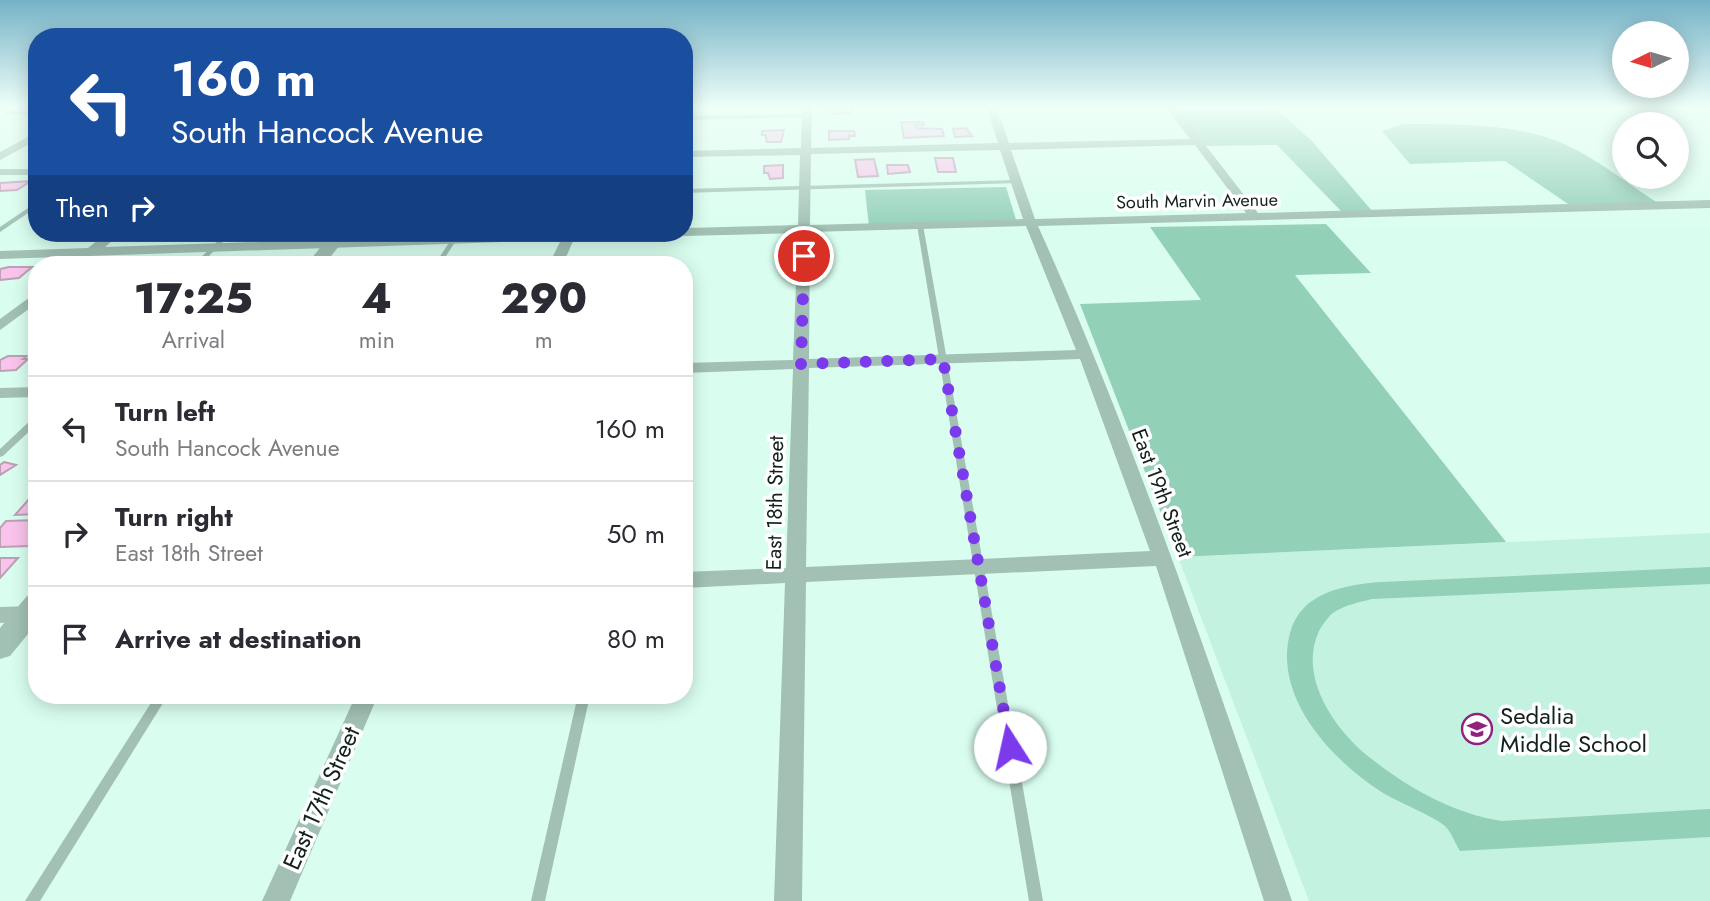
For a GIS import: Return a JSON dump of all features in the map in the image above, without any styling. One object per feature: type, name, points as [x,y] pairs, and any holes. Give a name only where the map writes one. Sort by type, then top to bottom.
[{"type":"street","points":[[0,157],[15,148]]},
{"type":"street","name":"East 18th Street","points":[[788,901],[806,148]]},
{"type":"street","points":[[693,154],[937,148]]},
{"type":"street","name":"East 19th Street","points":[[1006,148],[1030,222],[1086,354],[1163,558],[1278,901]]},
{"type":"street","points":[[1202,148],[1255,217]]},
{"type":"street","points":[[0,172],[28,172]]},
{"type":"street","name":"South Marvin Avenue","points":[[693,232],[1710,204]]},
{"type":"street","points":[[86,256],[104,242]]},
{"type":"street","points":[[0,255],[282,242]]},
{"type":"street","points":[[322,256],[334,242]]},
{"type":"street","points":[[0,326],[28,303]]},
{"type":"street","points":[[693,368],[1086,354]]},
{"type":"street","points":[[0,393],[28,392]]},
{"type":"street","points":[[693,580],[1163,558]]},
{"type":"street","points":[[0,648],[25,612]]},
{"type":"street","name":"East 17th Street","points":[[276,901],[363,704]]},
{"type":"lane","points":[[693,191],[1017,182]]},
{"type":"lane","points":[[0,230],[28,210]]},
{"type":"lane","points":[[920,225],[1036,901]]},
{"type":"lane","points":[[205,256],[219,242]]},
{"type":"lane","points":[[0,454],[28,428]]},
{"type":"lane","points":[[32,901],[156,704]]},
{"type":"lane","points":[[538,901],[582,704]]},
{"type":"shaded area","points":[[1280,148],[1318,148],[1373,212],[1342,212]]},
{"type":"shaded area","points":[[1396,148],[1572,148],[1612,172],[1612,189],[1637,189],[1661,205],[1571,206],[1505,161],[1410,164]]},
{"type":"shaded area","points":[[1006,187],[1017,223],[869,226],[865,190]]},
{"type":"shaded area","points":[[1326,224],[1371,273],[1295,275],[1506,542],[1178,557],[1080,304],[1201,300],[1150,227]]},
{"type":"shaded area","name":"Sedalia Middle School","points":[[1710,533],[1710,901],[1309,901],[1178,557]]},
{"type":"shaded area","points":[[1710,567],[1710,584],[1363,601],[1340,609],[1326,620],[1319,631],[1314,649],[1313,667],[1324,703],[1334,720],[1359,749],[1402,781],[1450,806],[1484,818],[1502,821],[1710,809],[1710,837],[1460,851],[1441,823],[1380,791],[1343,762],[1310,724],[1298,703],[1290,680],[1287,657],[1290,633],[1296,619],[1314,600],[1326,593],[1353,585]]},
{"type":"building","points":[[935,158],[953,158],[956,172],[938,172]]},
{"type":"building","points":[[874,159],[878,176],[858,177],[855,160]]},
{"type":"building","points":[[783,165],[783,178],[770,179],[768,173],[764,173],[764,166]]},
{"type":"building","points":[[887,165],[908,165],[910,172],[888,174]]},
{"type":"building","points":[[28,181],[17,190],[0,191],[0,183]]},
{"type":"building","points":[[28,267],[28,270],[19,278],[0,280],[0,269]]},
{"type":"building","points":[[8,356],[27,356],[23,359],[28,359],[16,370],[0,371],[0,360]]},
{"type":"building","points":[[4,462],[16,465],[0,475],[0,465]]},
{"type":"building","points":[[28,500],[28,514],[15,515]]},
{"type":"building","points":[[28,520],[28,546],[0,547],[0,528],[6,521]]},
{"type":"building","points":[[0,558],[18,558],[0,578]]},
{"type":"place","name":"Sedalia Middle School","points":[[1477,729]]},
{"type":"route","points":[[804,256],[801,364],[943,359],[1010,747]]}]
